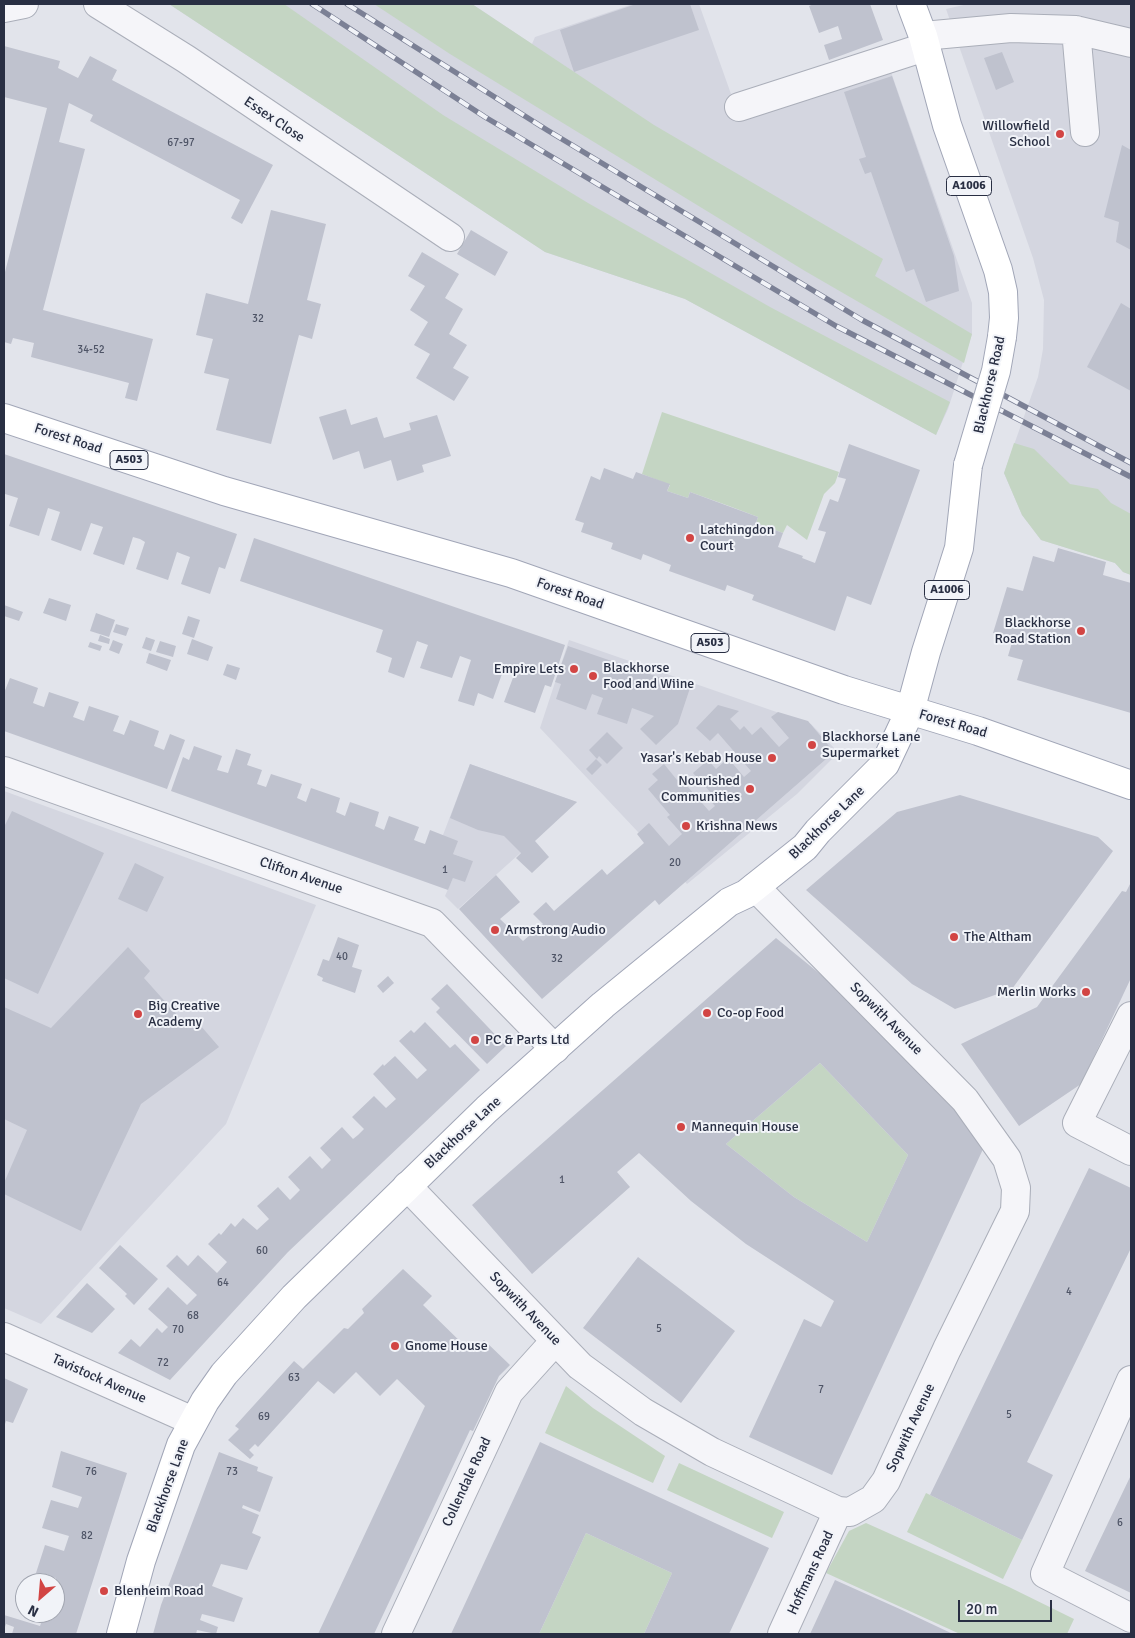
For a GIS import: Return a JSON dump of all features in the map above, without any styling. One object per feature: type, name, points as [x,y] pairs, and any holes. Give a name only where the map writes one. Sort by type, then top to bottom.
[{"type":"main road","name":"Blackhorse Road","points":[[910,711],[926,652],[959,548],[968,465],[996,371],[1002,337],[1003,301],[998,270],[947,125],[924,42],[911,4]]},
{"type":"main road","name":"Forest Road","points":[[4,418],[239,496],[511,573],[910,711],[978,730],[1131,785]]},
{"type":"main road","name":"Blackhorse Lane","points":[[121,1634],[141,1561],[181,1444],[193,1421],[224,1374],[294,1296],[487,1109],[603,1005],[729,902],[755,887],[805,847],[818,831],[878,773],[893,752],[910,711]]},
{"type":"street","points":[[4,8],[24,4]]},
{"type":"street","name":"Essex Close","points":[[98,4],[186,59],[450,237]]},
{"type":"street","points":[[739,107],[924,42],[1011,28],[1076,30],[1131,42]]},
{"type":"street","points":[[1076,30],[1086,132]]},
{"type":"street","name":"Clifton Avenue","points":[[4,771],[432,923],[555,1049]]},
{"type":"street","name":"Sopwith Avenue","points":[[407,1186],[580,1366],[644,1412],[683,1437],[838,1512],[850,1512],[873,1499],[886,1481],[947,1349],[1015,1211],[1016,1188],[1007,1159],[965,1100],[755,887]]},
{"type":"street","points":[[1131,1016],[1078,1123],[1131,1151]]},
{"type":"street","name":"Tavistock Avenue","points":[[4,1337],[193,1421]]},
{"type":"street","name":"Collendale Road","points":[[396,1634],[509,1392],[555,1342]]},
{"type":"street","points":[[1131,1380],[1045,1574],[1131,1618]]},
{"type":"street","name":"Hoffmans Road","points":[[782,1634],[838,1512]]},
{"type":"shaded area","points":[[169,4],[472,4],[532,44],[535,37],[633,4],[699,4],[731,94],[884,52],[972,303],[972,334],[948,409],[936,435],[685,299],[545,252]]},
{"type":"shaded area","name":"Willowfield School","points":[[968,4],[1131,4],[1131,575],[1123,572],[1115,563],[1041,540],[1022,515],[1004,473],[1038,377],[1043,349],[1044,300],[1033,258],[946,9]]},
{"type":"shaded area","points":[[569,640],[811,724],[836,750],[835,756],[797,794],[687,884],[540,728]]},
{"type":"shaded area","points":[[470,764],[577,802],[458,909],[445,896],[453,878],[473,861],[453,854],[443,835]]},
{"type":"shaded area","name":"Big Creative Academy","points":[[4,791],[316,905],[226,1124],[41,1324],[4,1308]]},
{"type":"green space","points":[[169,4],[284,4],[443,115],[588,203],[770,307],[950,402],[936,435],[685,299],[545,252]]},
{"type":"green space","points":[[374,4],[472,4],[654,125],[883,259],[875,276],[972,334],[964,363],[805,271],[450,54]]},
{"type":"green space","points":[[662,412],[839,472],[835,483],[824,494],[807,540],[787,525],[783,533],[756,523],[758,517],[729,506],[690,492],[688,498],[667,491],[670,485],[642,474]]},
{"type":"green space","points":[[1014,443],[1034,449],[1070,484],[1098,489],[1111,503],[1131,514],[1131,575],[1123,572],[1115,563],[1041,540],[1022,515],[1004,473]]},
{"type":"green space","points":[[820,1063],[908,1155],[867,1242],[794,1197],[726,1144]]},
{"type":"green space","points":[[566,1386],[593,1408],[665,1456],[653,1483],[545,1433]]},
{"type":"green space","points":[[679,1463],[784,1512],[772,1538],[667,1490]]},
{"type":"green space","points":[[926,1493],[1022,1540],[1003,1579],[907,1532]]},
{"type":"green space","points":[[866,1523],[1009,1587],[1074,1619],[1067,1634],[960,1634],[826,1573],[849,1531]]},
{"type":"green space","points":[[586,1533],[672,1573],[644,1634],[539,1634]]},
{"type":"building","points":[[636,4],[690,4],[699,30],[574,72],[560,30]]},
{"type":"building","points":[[814,4],[870,4],[883,40],[829,60],[824,45],[842,39],[838,26],[819,33],[809,6]]},
{"type":"building","points":[[4,46],[60,61],[58,68],[78,78],[90,56],[117,70],[112,80],[273,165],[242,224],[231,218],[240,200],[90,121],[93,115],[69,103],[59,142],[85,149],[43,310],[153,339],[137,401],[125,398],[129,383],[31,357],[34,343],[13,338],[11,344],[4,342],[4,276],[47,108],[4,97]]},
{"type":"building","points":[[1002,52],[1014,82],[996,90],[984,58]]},
{"type":"building","points":[[892,76],[954,256],[959,291],[926,302],[914,269],[906,272],[871,172],[865,174],[859,159],[866,157],[844,92]]},
{"type":"building","points":[[1122,145],[1131,150],[1131,250],[1116,242],[1119,222],[1104,217]]},
{"type":"building","points":[[271,210],[326,224],[307,300],[321,304],[312,339],[299,335],[271,444],[216,430],[229,379],[204,373],[213,339],[196,335],[206,293],[248,304]]},
{"type":"building","points":[[471,230],[508,252],[495,276],[457,254]]},
{"type":"building","points":[[422,252],[459,274],[445,298],[463,309],[449,334],[467,345],[453,368],[469,377],[454,401],[416,378],[430,354],[414,345],[428,322],[410,310],[425,286],[408,276]]},
{"type":"building","points":[[1121,303],[1131,309],[1131,391],[1087,367]]},
{"type":"building","points":[[346,409],[351,425],[377,417],[384,438],[411,430],[409,423],[437,415],[451,456],[422,465],[424,472],[397,481],[391,460],[364,469],[359,451],[333,460],[319,417]]},
{"type":"building","name":"Latchingdon Court","points":[[849,444],[920,470],[871,605],[847,596],[835,631],[752,600],[754,595],[727,585],[725,591],[669,571],[671,565],[643,554],[641,560],[611,549],[613,543],[581,532],[584,523],[575,520],[591,476],[600,480],[604,468],[633,479],[636,472],[670,484],[667,491],[688,498],[690,492],[758,517],[756,523],[783,533],[778,547],[803,556],[802,558],[815,563],[826,532],[818,530],[830,499],[838,502],[846,479],[838,477]]},
{"type":"building","points":[[4,454],[237,534],[225,569],[219,567],[210,594],[181,584],[190,557],[177,552],[168,580],[136,569],[145,542],[140,539],[133,537],[124,565],[93,554],[103,527],[91,523],[81,551],[51,540],[60,512],[48,508],[39,536],[9,526],[18,498],[5,494],[4,497]]},
{"type":"building","points":[[254,538],[565,645],[551,687],[545,685],[535,713],[504,702],[514,675],[503,671],[493,699],[478,693],[474,706],[458,701],[471,660],[460,656],[452,678],[420,668],[428,645],[417,641],[404,678],[388,672],[392,658],[376,652],[383,630],[240,581]]},
{"type":"building","points":[[1058,548],[1106,562],[1103,575],[1131,583],[1131,713],[1017,680],[1023,660],[1008,656],[1013,639],[993,633],[1007,587],[1023,591],[1033,556],[1054,562]]},
{"type":"building","points":[[49,598],[71,605],[66,621],[43,613]]},
{"type":"building","points":[[4,605],[23,612],[19,621],[4,616]]},
{"type":"building","points":[[96,613],[115,620],[109,637],[90,631]]},
{"type":"building","points":[[188,616],[200,620],[194,638],[182,634]]},
{"type":"building","points":[[116,624],[129,628],[126,636],[113,632]]},
{"type":"building","points":[[100,635],[110,639],[109,644],[98,641]]},
{"type":"building","points":[[146,637],[155,640],[151,651],[142,648]]},
{"type":"building","points":[[192,639],[213,647],[208,661],[187,654]]},
{"type":"building","points":[[113,640],[123,644],[119,654],[109,650]]},
{"type":"building","points":[[160,641],[176,646],[173,657],[156,652]]},
{"type":"building","points":[[90,642],[102,646],[100,651],[88,647]]},
{"type":"building","points":[[568,646],[690,688],[678,724],[656,745],[640,729],[654,716],[632,708],[627,724],[597,714],[603,698],[592,694],[586,710],[556,699],[561,684],[555,682]]},
{"type":"building","points":[[149,653],[171,660],[167,671],[146,663]]},
{"type":"building","points":[[227,664],[240,668],[236,680],[223,675]]},
{"type":"building","points":[[10,678],[38,688],[33,703],[38,705],[44,707],[49,692],[79,702],[73,717],[84,721],[89,706],[119,716],[113,731],[124,735],[130,720],[159,731],[154,746],[164,750],[170,734],[185,740],[167,789],[4,731],[4,693]]},
{"type":"building","points":[[718,705],[739,711],[730,719],[740,730],[744,726],[752,735],[761,727],[779,747],[789,738],[771,717],[778,712],[808,721],[834,752],[659,905],[655,900],[542,999],[459,909],[496,875],[520,902],[500,919],[523,941],[543,924],[533,914],[546,902],[554,911],[602,869],[607,875],[644,843],[637,834],[649,823],[669,846],[682,834],[667,817],[670,815],[648,789],[658,780],[652,774],[664,764],[677,780],[680,778],[709,811],[715,806],[708,798],[712,794],[693,773],[708,760],[716,769],[728,758],[744,777],[751,771],[718,733],[710,741],[696,728]]},
{"type":"building","points":[[607,732],[623,748],[607,764],[599,756],[597,759],[589,750]]},
{"type":"building","points":[[194,746],[222,756],[217,770],[228,773],[236,749],[251,754],[247,765],[262,770],[257,784],[266,787],[271,774],[302,784],[297,798],[306,802],[311,788],[340,798],[336,812],[345,816],[350,802],[379,812],[375,826],[384,830],[389,816],[419,827],[414,840],[419,842],[425,844],[430,830],[458,841],[453,854],[473,861],[465,882],[453,878],[448,890],[171,791],[183,757],[189,760]]},
{"type":"building","points":[[596,759],[602,765],[592,775],[586,769]]},
{"type":"building","points":[[470,764],[577,802],[535,841],[549,857],[532,873],[516,858],[521,853],[504,836],[478,830],[450,818]]},
{"type":"building","name":"The Altham","points":[[960,795],[1098,837],[1113,851],[1012,989],[955,1009],[912,984],[806,890],[897,812]]},
{"type":"building","points":[[12,811],[104,853],[38,994],[4,978],[4,827]]},
{"type":"building","points":[[135,863],[164,877],[147,912],[118,899]]},
{"type":"building","name":"Merlin Works","points":[[1131,882],[1131,978],[1081,1084],[1019,1126],[961,1044],[1037,1007],[1122,891],[1126,892]]},
{"type":"building","points":[[338,937],[359,945],[352,967],[362,970],[355,993],[322,981],[323,978],[317,975],[323,959],[329,961]]},
{"type":"building","name":"Mannequin House","points":[[776,938],[847,996],[956,1110],[984,1147],[832,1475],[749,1437],[804,1319],[821,1327],[834,1301],[746,1244],[691,1201],[639,1153],[617,1172],[630,1187],[532,1274],[472,1205]],"holes":[[[820,1063],[908,1155],[867,1242],[794,1197],[726,1144]]]},
{"type":"building","points":[[128,947],[150,971],[144,978],[186,1025],[194,1018],[219,1047],[141,1104],[81,1231],[4,1194],[4,1183],[27,1130],[4,1119],[4,1007],[51,1028]]},
{"type":"building","points":[[388,976],[394,983],[383,993],[377,986]]},
{"type":"building","points":[[447,984],[506,1046],[487,1064],[436,1012],[440,1008],[431,999]]},
{"type":"building","points":[[425,1022],[450,1048],[455,1044],[480,1070],[288,1252],[170,1380],[118,1353],[131,1339],[140,1347],[157,1328],[162,1333],[168,1327],[148,1309],[168,1287],[187,1305],[197,1295],[166,1266],[177,1255],[188,1266],[198,1255],[217,1273],[227,1262],[208,1244],[219,1233],[221,1235],[231,1223],[235,1227],[243,1218],[257,1230],[269,1219],[257,1206],[278,1187],[290,1200],[300,1190],[288,1177],[310,1156],[322,1169],[331,1160],[320,1148],[342,1127],[353,1139],[358,1135],[364,1129],[352,1117],[374,1096],[386,1108],[396,1099],[373,1074],[383,1064],[384,1066],[395,1056],[417,1079],[427,1070],[399,1041],[411,1030],[414,1033]]},
{"type":"building","points":[[1089,1168],[1131,1188],[1131,1248],[1027,1462],[1053,1475],[1022,1540],[930,1495]]},
{"type":"building","points":[[120,1245],[158,1279],[134,1305],[125,1296],[127,1294],[99,1268]]},
{"type":"building","points":[[638,1257],[735,1331],[681,1403],[583,1328]]},
{"type":"building","points":[[403,1269],[432,1296],[423,1305],[471,1352],[484,1340],[510,1365],[499,1376],[473,1431],[470,1430],[374,1634],[318,1634],[425,1406],[397,1379],[380,1396],[356,1372],[334,1394],[318,1381],[258,1447],[255,1444],[249,1450],[254,1455],[250,1459],[228,1440],[239,1429],[235,1426],[294,1361],[303,1369],[344,1328],[348,1329],[364,1313],[362,1309]]},
{"type":"building","points":[[87,1283],[115,1309],[92,1333],[56,1317]]},
{"type":"building","points":[[4,1378],[28,1389],[13,1423],[6,1421],[4,1427]]},
{"type":"building","points":[[540,1442],[769,1548],[729,1634],[644,1634],[672,1573],[586,1533],[539,1634],[451,1634]]},
{"type":"building","points":[[61,1451],[127,1473],[76,1634],[12,1634],[14,1627],[6,1624],[4,1630],[4,1615],[15,1618],[15,1623],[30,1623],[40,1626],[41,1623],[65,1623],[65,1573],[36,1573],[45,1545],[64,1551],[69,1536],[42,1528],[51,1500],[78,1508],[82,1497],[52,1487]]},
{"type":"building","points":[[219,1452],[258,1467],[257,1471],[273,1477],[260,1512],[243,1505],[242,1508],[259,1515],[252,1533],[261,1537],[247,1570],[221,1564],[212,1586],[243,1598],[234,1622],[202,1614],[200,1620],[218,1627],[216,1634],[197,1630],[196,1634],[153,1634],[161,1605]]},
{"type":"building","points":[[1131,1475],[1131,1593],[1085,1571]]},
{"type":"building","points":[[835,1580],[902,1610],[953,1634],[810,1634]]},
{"type":"railway","points":[[312,4],[485,117],[836,326],[1131,477]]},
{"type":"railway","points":[[347,4],[547,130],[862,320],[1131,463]]},
{"type":"place","name":"Willowfield School","points":[[1060,134]]},
{"type":"place","name":"Latchingdon Court","points":[[690,538]]},
{"type":"place","name":"Blackhorse Road Station","points":[[1081,631]]},
{"type":"place","name":"Empire Lets","points":[[574,669]]},
{"type":"place","name":"Blackhorse Food and Wiine","points":[[593,676]]},
{"type":"place","name":"Blackhorse Lane Supermarket","points":[[812,745]]},
{"type":"place","name":"Yasar's Kebab House","points":[[772,758]]},
{"type":"place","name":"Nourished Communities","points":[[750,789]]},
{"type":"place","name":"Krishna News","points":[[686,826]]},
{"type":"place","name":"Armstrong Audio","points":[[495,930]]},
{"type":"place","name":"The Altham","points":[[954,937]]},
{"type":"place","name":"Merlin Works","points":[[1086,992]]},
{"type":"place","name":"Co-op Food","points":[[707,1013]]},
{"type":"place","name":"Big Creative Academy","points":[[138,1014]]},
{"type":"place","name":"PC & Parts Ltd","points":[[475,1040]]},
{"type":"place","name":"Mannequin House","points":[[681,1127]]},
{"type":"place","name":"Gnome House","points":[[395,1346]]},
{"type":"place","name":"Blenheim Road","points":[[104,1591]]}]
